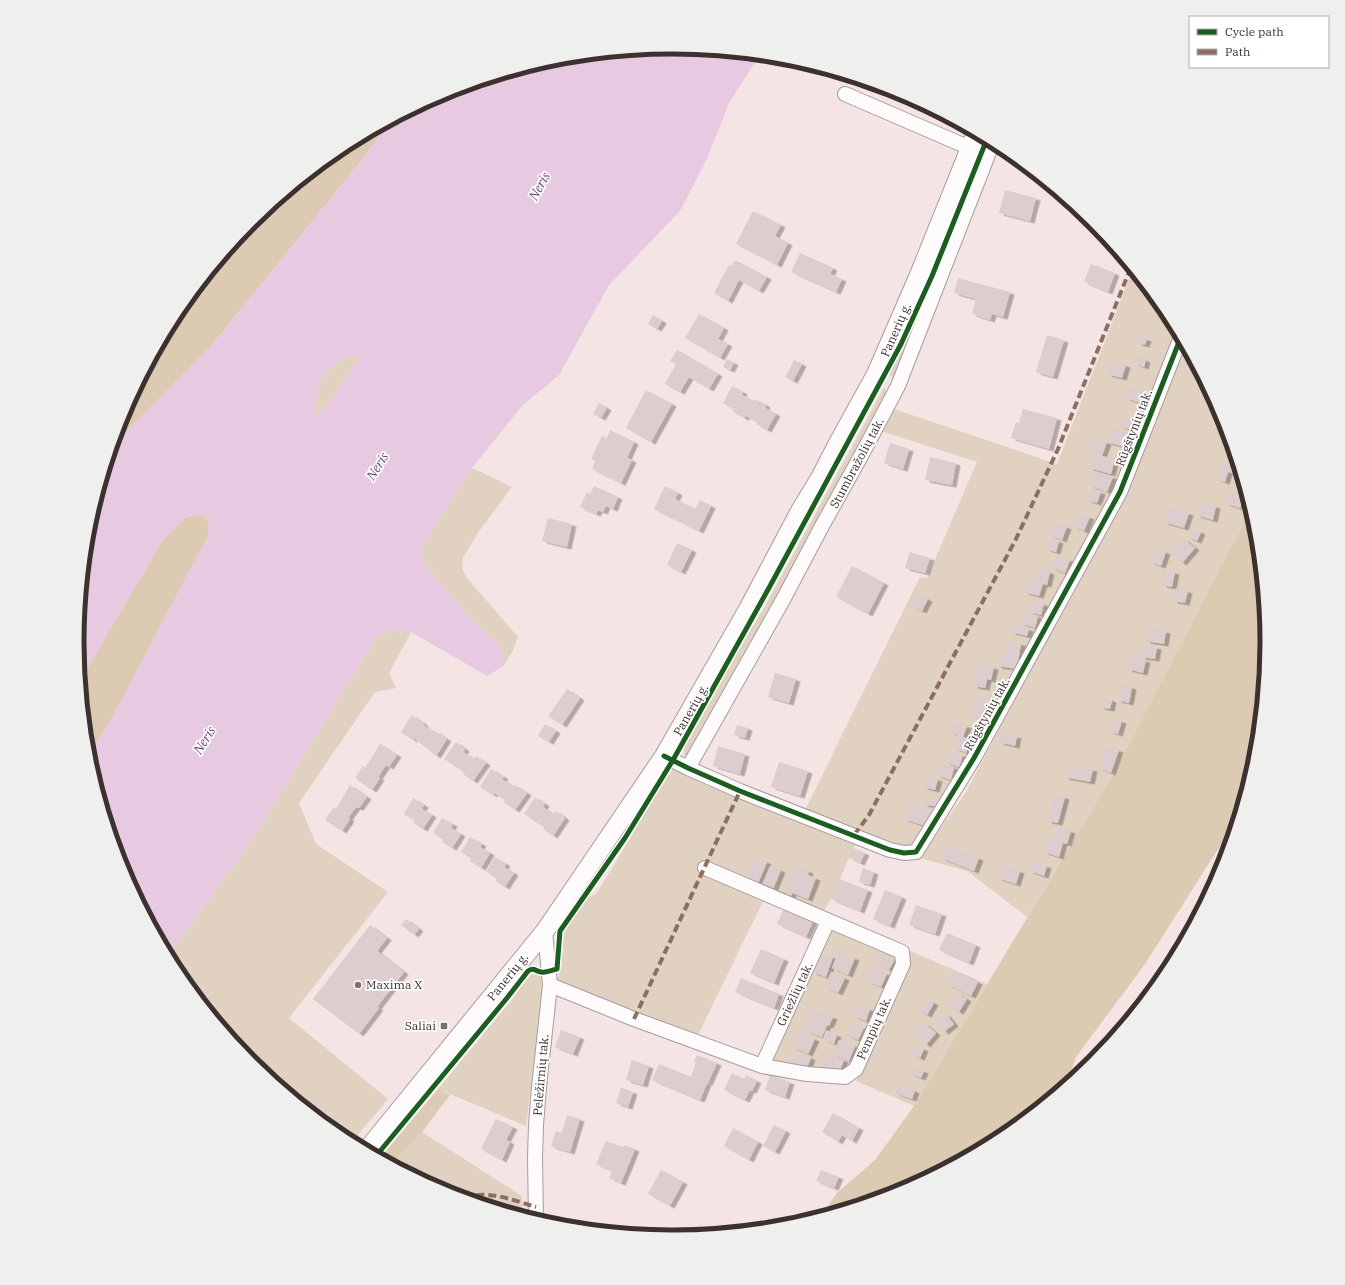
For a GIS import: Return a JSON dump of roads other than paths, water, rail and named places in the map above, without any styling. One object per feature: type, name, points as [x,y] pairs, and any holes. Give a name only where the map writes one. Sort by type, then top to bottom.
[{"type":"main road","name":"Panerių g.","points":[[370,1147],[545,931],[664,756],[747,611],[800,511],[820,478],[876,374],[919,275],[973,141]]},
{"type":"street","points":[[845,94],[973,141]]},
{"type":"street","name":"Stumbražolių tak.","points":[[688,768],[784,598],[898,386],[990,147]]},
{"type":"street","name":"Rūgštynių tak.","points":[[664,756],[740,791],[890,850],[904,853],[916,852],[974,758],[1120,492],[1179,343]]},
{"type":"street","name":"Pempių tak.","points":[[550,985],[634,1019],[762,1066],[807,1074],[845,1077],[856,1069],[903,964],[902,952],[705,868]]},
{"type":"street","name":"Griežlių tak.","points":[[762,1066],[828,921]]},
{"type":"street","name":"Pelėžirnių tak.","points":[[536,1215],[535,1158],[538,1102],[550,985],[545,931]]},
{"type":"water","name":"Neris","points":[[634,55],[711,55],[756,60],[729,103],[707,159],[680,211],[609,285],[559,375],[523,405],[472,468],[420,550],[423,563],[468,616],[501,646],[504,666],[487,676],[411,632],[393,630],[377,636],[253,838],[172,951],[145,903],[115,832],[104,795],[94,749],[116,711],[208,536],[209,524],[205,517],[198,514],[186,517],[162,541],[85,673],[85,604],[95,528],[104,490],[121,436],[212,345],[386,129],[447,99],[483,85],[520,74],[558,65]],"holes":[[[357,354],[359,355],[358,362],[320,414],[315,415],[314,410],[321,378],[324,374],[332,366]]]},
{"type":"place","name":"Maxima X","points":[[358,985]]},
{"type":"place","name":"Saliai","points":[[444,1026]]}]
